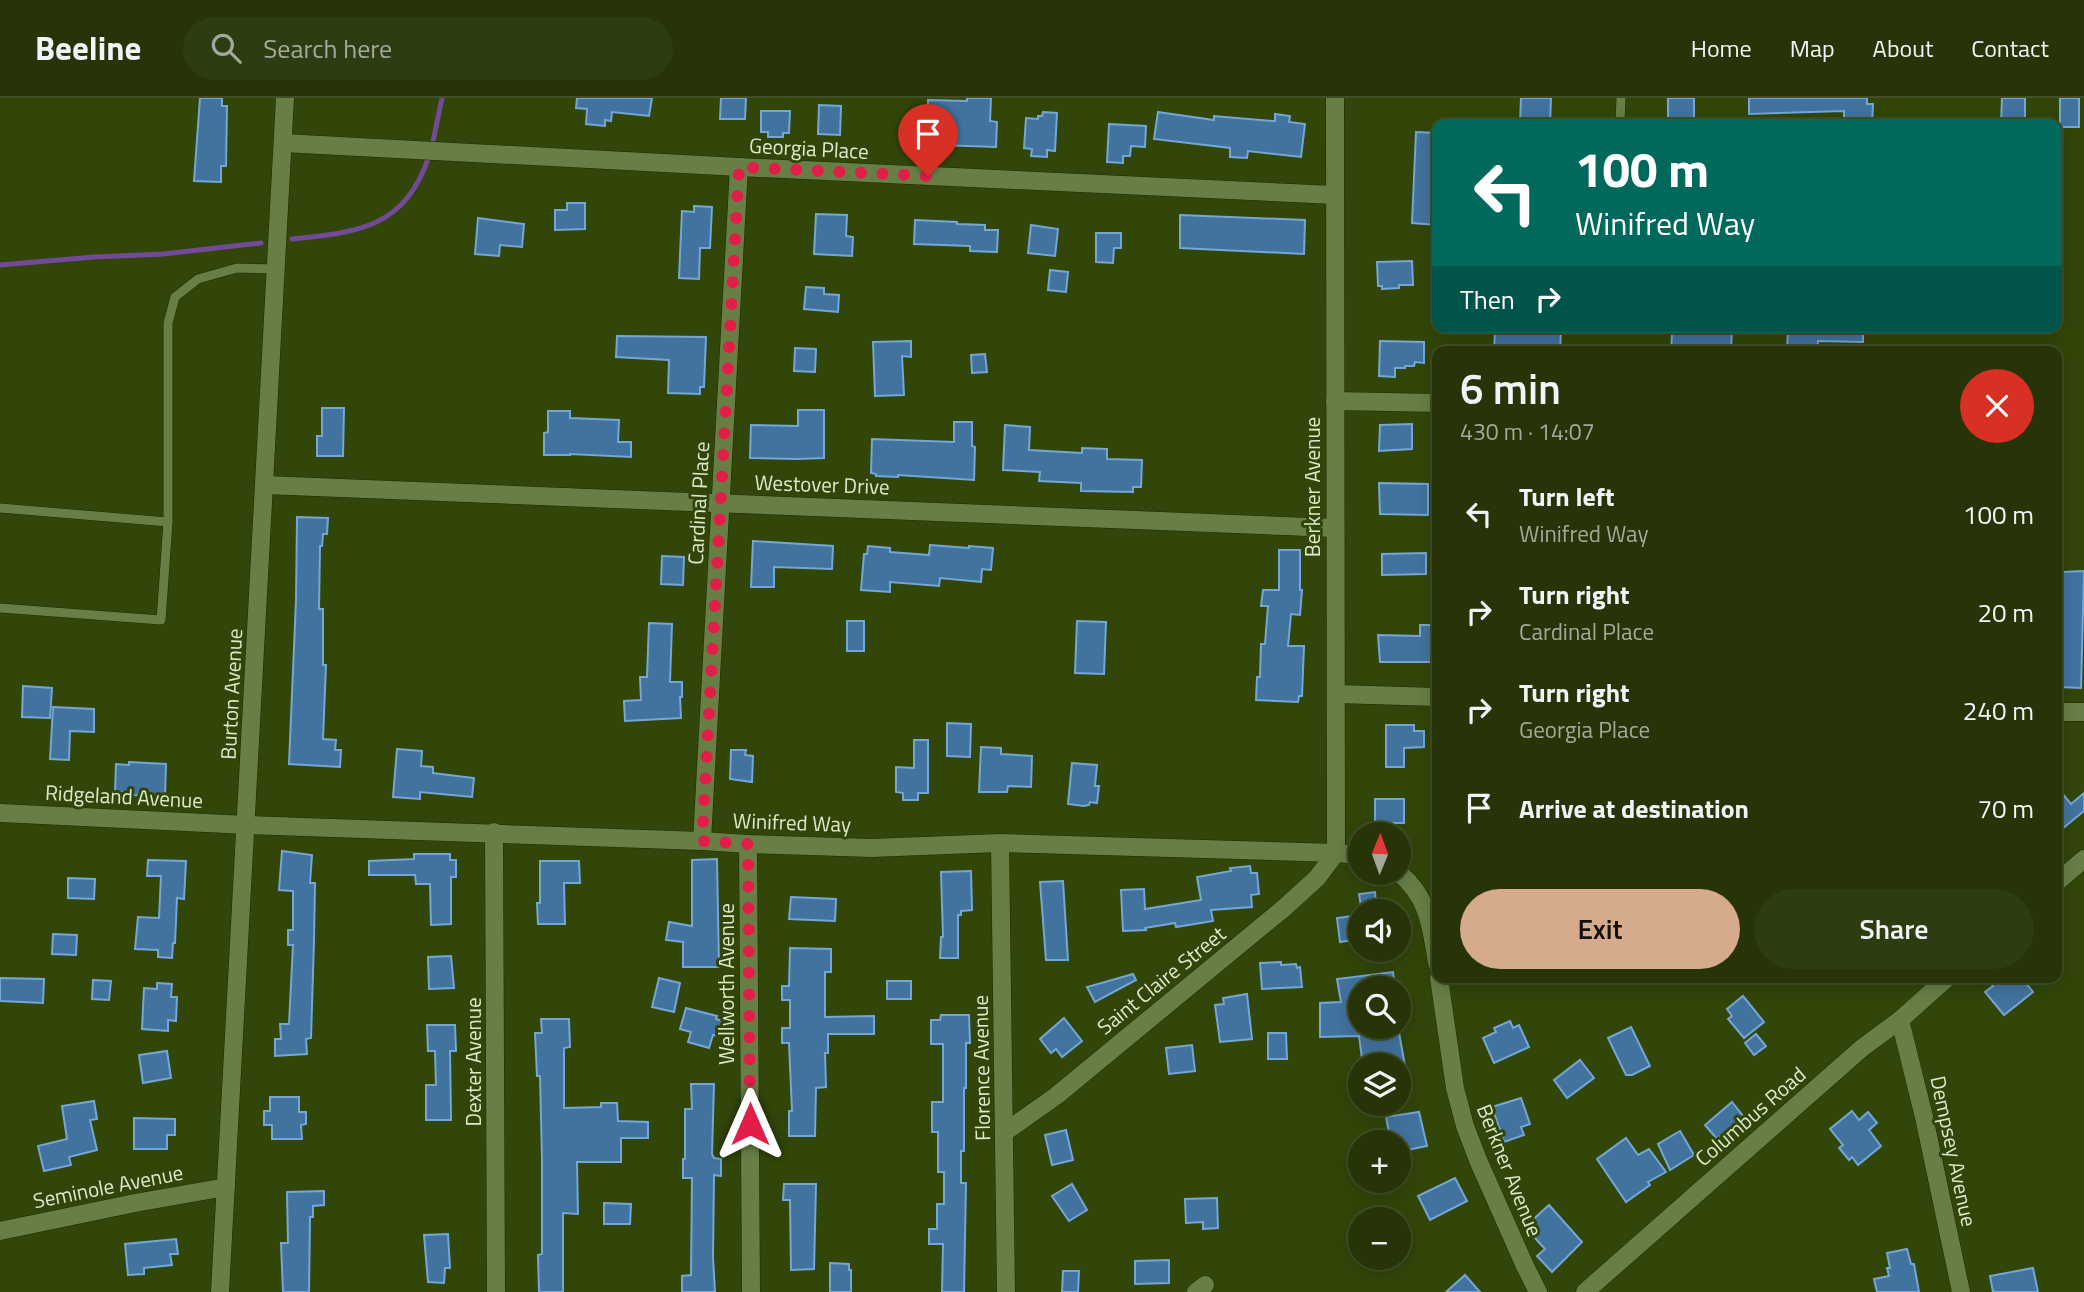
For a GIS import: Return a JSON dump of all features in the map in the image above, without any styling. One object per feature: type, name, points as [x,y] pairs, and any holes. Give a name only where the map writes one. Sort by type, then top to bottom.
[{"type":"street","name":"Burton Avenue","points":[[220,1292],[285,98]]},
{"type":"street","name":"Berkner Avenue","points":[[1335,98],[1336,853]]},
{"type":"street","name":"Georgia Place","points":[[283,143],[1334,195]]},
{"type":"street","name":"Cardinal Place","points":[[702,841],[739,167]]},
{"type":"street","points":[[1335,401],[1432,403]]},
{"type":"street","name":"Westover Drive","points":[[265,485],[1334,528]]},
{"type":"street","points":[[1337,694],[1432,696]]},
{"type":"street","points":[[2062,712],[2084,712]]},
{"type":"street","name":"Ridgeland Avenue","points":[[0,813],[247,825]]},
{"type":"street","name":"Winifred Way","points":[[247,825],[494,832],[871,848],[1000,843],[1336,853]]},
{"type":"street","name":"Dexter Avenue","points":[[494,832],[496,1292]]},
{"type":"street","name":"Florence Avenue","points":[[1000,843],[1006,1292]]},
{"type":"street","name":"Wellworth Avenue","points":[[748,844],[751,1292]]},
{"type":"street","points":[[1336,853],[1348,854]]},
{"type":"street","name":"Saint Claire Street","points":[[1005,1132],[1056,1096],[1284,908],[1317,878],[1336,853]]},
{"type":"street","points":[[2062,878],[2084,859]]},
{"type":"street","points":[[1411,885],[1425,905],[1432,939]]},
{"type":"street","name":"Berkner Avenue","points":[[1440,983],[1455,1088],[1465,1126],[1538,1292]]},
{"type":"street","name":"Columbus Road","points":[[1585,1292],[1862,1048],[1900,1020],[1941,983]]},
{"type":"street","name":"Dempsey Avenue","points":[[1900,1020],[1924,1117],[1961,1292]]},
{"type":"street","name":"Seminole Avenue","points":[[0,1231],[226,1187]]},
{"type":"lane","points":[[1620,119],[1621,98]]},
{"type":"lane","points":[[0,608],[161,620],[168,522],[168,323],[175,297],[198,279],[237,268],[275,270]]},
{"type":"lane","points":[[0,508],[168,522]]},
{"type":"building","points":[[200,98],[222,98],[222,106],[227,106],[226,166],[221,166],[221,182],[194,181]]},
{"type":"building","points":[[577,98],[652,98],[649,116],[612,112],[611,121],[605,120],[605,126],[586,124],[587,109],[576,108]]},
{"type":"building","points":[[721,98],[746,98],[745,119],[720,119]]},
{"type":"building","points":[[967,98],[991,98],[990,121],[997,122],[996,147],[922,147],[923,139],[915,139],[915,118],[928,118],[928,100],[967,101]]},
{"type":"building","points":[[1521,98],[1551,98],[1550,119],[1520,119]]},
{"type":"building","points":[[1668,98],[1694,98],[1694,119],[1668,119]]},
{"type":"building","points":[[1749,98],[1867,98],[1867,104],[1873,104],[1872,119],[1844,119],[1844,111],[1749,114]]},
{"type":"building","points":[[2002,98],[2025,98],[2025,119],[2001,119]]},
{"type":"building","points":[[2060,98],[2079,98],[2079,127],[2062,127]]},
{"type":"building","points":[[819,105],[841,106],[840,135],[818,134]]},
{"type":"building","points":[[761,111],[790,111],[789,133],[783,133],[783,137],[768,137],[768,132],[761,132]]},
{"type":"building","points":[[1043,112],[1057,113],[1055,151],[1047,150],[1047,157],[1031,156],[1032,149],[1024,148],[1026,118],[1038,119]]},
{"type":"building","points":[[1158,112],[1214,120],[1214,116],[1275,121],[1275,114],[1290,116],[1289,122],[1305,124],[1301,157],[1248,151],[1247,158],[1230,157],[1230,148],[1154,139]]},
{"type":"building","points":[[1109,124],[1146,126],[1145,147],[1131,146],[1130,156],[1123,156],[1123,163],[1107,162]]},
{"type":"building","points":[[1416,132],[1432,133],[1432,225],[1412,223]]},
{"type":"building","points":[[567,203],[585,203],[585,229],[555,230],[555,210],[567,210]]},
{"type":"building","points":[[694,206],[712,207],[710,248],[700,248],[699,279],[679,278],[682,211],[694,212]]},
{"type":"building","points":[[816,214],[847,215],[846,236],[853,237],[852,256],[814,254]]},
{"type":"building","points":[[1180,215],[1305,220],[1304,254],[1180,248]]},
{"type":"building","points":[[478,218],[524,224],[522,247],[500,245],[499,256],[475,254]]},
{"type":"building","points":[[915,220],[985,225],[985,230],[998,230],[997,252],[970,251],[970,246],[914,244]]},
{"type":"building","points":[[1031,225],[1058,229],[1055,256],[1028,253]]},
{"type":"building","points":[[1096,233],[1121,233],[1121,248],[1114,248],[1113,263],[1096,262]]},
{"type":"building","points":[[1412,261],[1413,285],[1382,289],[1382,286],[1378,286],[1377,262]]},
{"type":"building","points":[[1050,270],[1068,272],[1066,292],[1048,290]]},
{"type":"building","points":[[806,287],[824,288],[824,294],[839,295],[838,312],[804,309]]},
{"type":"building","points":[[1495,333],[1561,333],[1560,346],[1494,346]]},
{"type":"building","points":[[1732,333],[1731,346],[1671,346],[1672,334]]},
{"type":"building","points":[[1788,333],[1863,333],[1863,342],[1818,341],[1818,346],[1787,346]]},
{"type":"building","points":[[617,336],[706,337],[704,387],[700,387],[700,394],[668,393],[669,360],[616,357]]},
{"type":"building","points":[[911,341],[911,357],[902,356],[904,395],[875,396],[873,342]]},
{"type":"building","points":[[1380,341],[1424,342],[1424,363],[1415,362],[1414,366],[1395,368],[1395,377],[1379,376]]},
{"type":"building","points":[[795,348],[816,349],[815,372],[794,371]]},
{"type":"building","points":[[985,354],[987,372],[972,373],[971,355]]},
{"type":"building","points":[[322,408],[344,408],[343,456],[317,456],[317,436],[322,436]]},
{"type":"building","points":[[798,410],[824,410],[824,458],[750,458],[751,425],[798,426]]},
{"type":"building","points":[[548,411],[570,411],[570,418],[619,420],[618,442],[631,442],[631,457],[544,455]]},
{"type":"building","points":[[954,422],[972,422],[972,446],[975,447],[974,480],[876,476],[871,473],[872,439],[954,442]]},
{"type":"building","points":[[1412,424],[1412,449],[1379,451],[1380,425]]},
{"type":"building","points":[[1005,425],[1030,427],[1029,450],[1082,453],[1082,448],[1107,449],[1107,459],[1142,460],[1141,487],[1133,487],[1133,492],[1081,491],[1081,483],[1039,481],[1040,472],[1003,470]]},
{"type":"building","points":[[1379,483],[1428,484],[1428,515],[1380,514]]},
{"type":"building","points":[[297,517],[328,518],[327,534],[323,534],[320,546],[319,609],[323,609],[323,665],[326,665],[323,739],[336,740],[335,750],[341,750],[340,767],[289,764]]},
{"type":"building","points":[[753,541],[833,546],[832,569],[774,567],[774,587],[751,587]]},
{"type":"building","points":[[930,545],[993,548],[991,570],[982,569],[981,582],[940,578],[939,586],[890,582],[890,592],[861,590],[864,554],[867,554],[868,546],[890,548],[890,552],[929,555]]},
{"type":"building","points":[[1279,550],[1300,550],[1300,615],[1291,614],[1288,646],[1304,646],[1302,696],[1299,696],[1298,702],[1256,700],[1261,644],[1265,644],[1268,606],[1261,606],[1263,590],[1279,590]]},
{"type":"building","points":[[1426,553],[1426,574],[1382,575],[1382,554]]},
{"type":"building","points":[[662,556],[684,557],[683,585],[661,584]]},
{"type":"building","points":[[2084,571],[2081,688],[2062,687],[2062,572]]},
{"type":"building","points":[[847,621],[864,621],[864,651],[847,651]]},
{"type":"building","points":[[1077,621],[1106,622],[1104,674],[1075,673]]},
{"type":"building","points":[[649,623],[672,624],[670,682],[682,682],[681,718],[625,721],[624,701],[641,700],[640,677],[647,677]]},
{"type":"building","points":[[1420,625],[1432,625],[1432,662],[1380,662],[1378,635],[1420,636]]},
{"type":"building","points":[[23,686],[52,688],[50,718],[22,717]]},
{"type":"building","points":[[53,707],[94,709],[94,732],[70,731],[69,760],[50,759]]},
{"type":"building","points":[[947,723],[971,724],[970,757],[947,756]]},
{"type":"building","points":[[1386,725],[1414,725],[1414,731],[1424,731],[1424,747],[1404,748],[1404,767],[1386,767]]},
{"type":"building","points":[[914,740],[928,740],[928,793],[918,793],[918,800],[903,800],[903,793],[896,792],[896,767],[914,768]]},
{"type":"building","points":[[981,747],[1001,748],[1001,754],[1032,756],[1031,787],[1008,786],[1007,792],[979,792]]},
{"type":"building","points":[[397,749],[422,751],[421,766],[433,767],[433,773],[474,778],[472,797],[420,792],[420,799],[393,797]]},
{"type":"building","points":[[731,750],[746,750],[745,755],[753,756],[752,782],[730,779]]},
{"type":"building","points":[[129,762],[166,764],[165,796],[115,792],[116,764],[129,765]]},
{"type":"building","points":[[1072,763],[1097,765],[1097,803],[1090,802],[1084,806],[1068,804]]},
{"type":"building","points":[[2062,793],[2071,804],[2084,793],[2084,811],[2062,829]]},
{"type":"building","points":[[1375,799],[1404,799],[1404,822],[1375,822]]},
{"type":"building","points":[[282,851],[312,855],[310,883],[315,883],[311,1038],[306,1039],[307,1054],[275,1056],[275,1039],[281,1039],[280,1024],[289,1024],[293,945],[288,945],[288,930],[293,930],[293,891],[279,890]]},
{"type":"building","points":[[414,854],[450,854],[450,860],[456,860],[456,877],[451,877],[451,924],[431,925],[430,884],[416,884],[415,875],[369,875],[369,861],[414,859]]},
{"type":"building","points":[[717,859],[719,967],[683,967],[683,942],[666,940],[669,922],[692,926],[692,860]]},
{"type":"building","points":[[148,860],[186,861],[184,899],[177,898],[172,958],[158,957],[158,950],[135,949],[138,917],[159,918],[161,876],[147,876]]},
{"type":"building","points":[[540,861],[579,861],[580,883],[564,883],[565,924],[538,924]]},
{"type":"building","points":[[1250,866],[1251,873],[1257,873],[1259,894],[1251,895],[1252,907],[1211,910],[1213,921],[1176,927],[1175,923],[1145,928],[1146,930],[1123,931],[1121,890],[1144,889],[1145,909],[1201,900],[1197,877],[1231,871],[1230,868]]},
{"type":"building","points":[[971,871],[972,910],[961,911],[961,915],[958,915],[958,958],[940,958],[943,937],[941,872]]},
{"type":"building","points":[[68,878],[95,879],[94,899],[68,898]]},
{"type":"building","points":[[1063,881],[1068,960],[1046,960],[1040,882]]},
{"type":"building","points":[[1375,892],[1376,899],[1360,899],[1359,894]]},
{"type":"building","points":[[791,897],[836,899],[835,921],[789,919]]},
{"type":"building","points":[[1348,917],[1348,941],[1340,942],[1337,918]]},
{"type":"building","points":[[53,934],[77,935],[76,955],[52,954]]},
{"type":"building","points":[[790,948],[831,949],[831,972],[825,972],[825,1017],[874,1016],[874,1034],[828,1034],[828,1053],[825,1053],[826,1087],[816,1088],[815,1136],[789,1136],[789,1111],[792,1111],[789,1043],[782,1043],[782,1028],[790,1028],[790,1000],[782,1000],[782,986],[789,986]]},
{"type":"building","points":[[451,956],[454,988],[429,989],[428,957]]},
{"type":"building","points":[[1281,962],[1281,965],[1296,964],[1297,968],[1300,967],[1302,987],[1262,989],[1260,963]]},
{"type":"building","points":[[1393,972],[1393,976],[1361,976]]},
{"type":"building","points":[[1133,974],[1136,980],[1095,1002],[1087,987]]},
{"type":"building","points":[[0,978],[44,979],[43,1003],[0,1001]]},
{"type":"building","points":[[659,978],[680,983],[674,1012],[652,1007]]},
{"type":"building","points":[[1348,978],[1348,1036],[1320,1037],[1320,1003],[1341,1002],[1337,979]]},
{"type":"building","points":[[93,980],[111,981],[109,1000],[92,999]]},
{"type":"building","points":[[887,981],[911,981],[911,999],[887,999]]},
{"type":"building","points":[[157,983],[172,984],[171,997],[177,997],[176,1021],[168,1020],[168,1031],[142,1029],[144,988],[157,989]]},
{"type":"building","points":[[1991,983],[2026,983],[2033,992],[2004,1015],[1985,992],[1993,986]]},
{"type":"building","points":[[1247,994],[1252,1039],[1220,1042],[1215,1005],[1224,1004],[1223,998]]},
{"type":"building","points":[[1743,996],[1764,1022],[1744,1038],[1728,1019],[1732,1016],[1727,1009]]},
{"type":"building","points":[[686,1008],[717,1016],[716,1019],[723,1021],[719,1036],[713,1035],[709,1048],[688,1042],[691,1032],[680,1029]]},
{"type":"building","points":[[941,1015],[969,1015],[970,1043],[966,1043],[964,1088],[964,1151],[961,1151],[961,1183],[966,1183],[964,1292],[942,1292],[943,1244],[929,1244],[929,1229],[937,1229],[937,1204],[944,1204],[944,1172],[938,1172],[938,1132],[932,1132],[932,1102],[943,1102],[943,1044],[931,1044],[931,1020],[940,1020]]},
{"type":"building","points":[[1064,1018],[1082,1041],[1062,1057],[1056,1049],[1051,1053],[1040,1039]]},
{"type":"building","points":[[541,1019],[569,1019],[570,1047],[564,1048],[564,1108],[601,1107],[601,1103],[617,1103],[618,1121],[648,1122],[648,1138],[621,1138],[621,1162],[577,1162],[578,1214],[563,1213],[563,1292],[539,1292],[538,1255],[542,1254],[542,1160],[540,1076],[537,1076],[535,1033],[542,1033]]},
{"type":"building","points":[[1510,1021],[1513,1028],[1519,1025],[1529,1047],[1494,1063],[1483,1038],[1496,1032],[1494,1028]]},
{"type":"building","points":[[427,1025],[455,1025],[456,1051],[450,1051],[451,1120],[426,1120],[426,1085],[436,1085],[435,1051],[428,1051]]},
{"type":"building","points":[[1631,1027],[1650,1066],[1632,1075],[1626,1075],[1608,1038]]},
{"type":"building","points":[[1268,1033],[1286,1033],[1287,1059],[1268,1059]]},
{"type":"building","points":[[1756,1034],[1766,1046],[1754,1055],[1745,1043]]},
{"type":"building","points":[[1359,1039],[1400,1039],[1403,1053],[1361,1053]]},
{"type":"building","points":[[1192,1045],[1195,1071],[1169,1074],[1166,1048]]},
{"type":"building","points":[[167,1051],[171,1078],[143,1083],[139,1055]]},
{"type":"building","points":[[1580,1060],[1594,1078],[1567,1098],[1554,1080]]},
{"type":"building","points":[[691,1084],[714,1084],[712,1154],[714,1158],[721,1159],[721,1176],[714,1175],[715,1292],[682,1292],[682,1276],[691,1275],[692,1178],[683,1178],[683,1159],[685,1109],[692,1109]]},
{"type":"building","points":[[270,1097],[299,1097],[299,1112],[306,1112],[306,1124],[301,1125],[302,1139],[272,1139],[272,1125],[264,1125],[264,1111],[270,1111]]},
{"type":"building","points":[[1521,1098],[1530,1124],[1521,1127],[1524,1135],[1504,1142],[1492,1107]]},
{"type":"building","points":[[94,1101],[97,1119],[90,1120],[97,1150],[69,1157],[71,1165],[44,1171],[38,1146],[67,1139],[62,1106]]},
{"type":"building","points":[[1732,1102],[1744,1117],[1717,1139],[1705,1125]]},
{"type":"building","points":[[1852,1111],[1859,1120],[1868,1112],[1877,1123],[1869,1130],[1881,1146],[1858,1165],[1852,1157],[1849,1160],[1839,1148],[1843,1145],[1830,1129]]},
{"type":"building","points":[[1419,1112],[1427,1146],[1411,1149],[1411,1130],[1388,1130],[1386,1117],[1411,1116],[1411,1113]]},
{"type":"building","points":[[134,1118],[175,1119],[175,1135],[167,1135],[167,1149],[134,1149]]},
{"type":"building","points":[[1066,1130],[1073,1160],[1052,1165],[1045,1135]]},
{"type":"building","points":[[1680,1131],[1694,1155],[1670,1170],[1658,1144]]},
{"type":"building","points":[[1626,1138],[1638,1155],[1649,1149],[1666,1172],[1648,1182],[1650,1185],[1626,1202],[1597,1159]]},
{"type":"building","points":[[1455,1178],[1467,1201],[1430,1220],[1418,1196]]},
{"type":"building","points":[[784,1184],[816,1184],[814,1269],[791,1270],[790,1200],[783,1200]]},
{"type":"building","points":[[1072,1184],[1087,1210],[1069,1221],[1052,1196]]},
{"type":"building","points":[[324,1191],[324,1205],[313,1206],[313,1217],[310,1217],[309,1292],[283,1292],[281,1243],[288,1243],[287,1192]]},
{"type":"building","points":[[1217,1198],[1218,1228],[1203,1229],[1203,1222],[1186,1223],[1185,1199]]},
{"type":"building","points":[[604,1203],[631,1204],[630,1224],[604,1224]]},
{"type":"building","points":[[1549,1205],[1582,1242],[1552,1272],[1537,1256],[1545,1249],[1525,1227]]},
{"type":"building","points":[[448,1234],[450,1268],[445,1268],[444,1283],[428,1282],[424,1235]]},
{"type":"building","points":[[176,1239],[178,1254],[170,1254],[172,1265],[144,1268],[144,1274],[128,1275],[125,1244]]},
{"type":"building","points":[[1907,1249],[1911,1264],[1914,1264],[1919,1292],[1877,1292],[1874,1279],[1889,1276],[1887,1253]]},
{"type":"building","points":[[1169,1260],[1169,1283],[1135,1284],[1135,1261]]},
{"type":"building","points":[[830,1263],[849,1264],[851,1292],[830,1292]]},
{"type":"building","points":[[2033,1268],[2038,1292],[1993,1292],[1990,1276]]},
{"type":"building","points":[[1063,1271],[1079,1271],[1078,1292],[1062,1292]]},
{"type":"building","points":[[1465,1275],[1480,1292],[1446,1292]]},
{"type":"waterway","points":[[432,146],[442,98]]},
{"type":"waterway","points":[[292,239],[338,233],[377,222],[393,212],[407,198],[419,180],[429,156]]},
{"type":"waterway","points":[[0,265],[163,254],[261,243]]},
{"type":"route","points":[[750,1124],[748,844],[702,841],[739,167],[928,176]]}]
